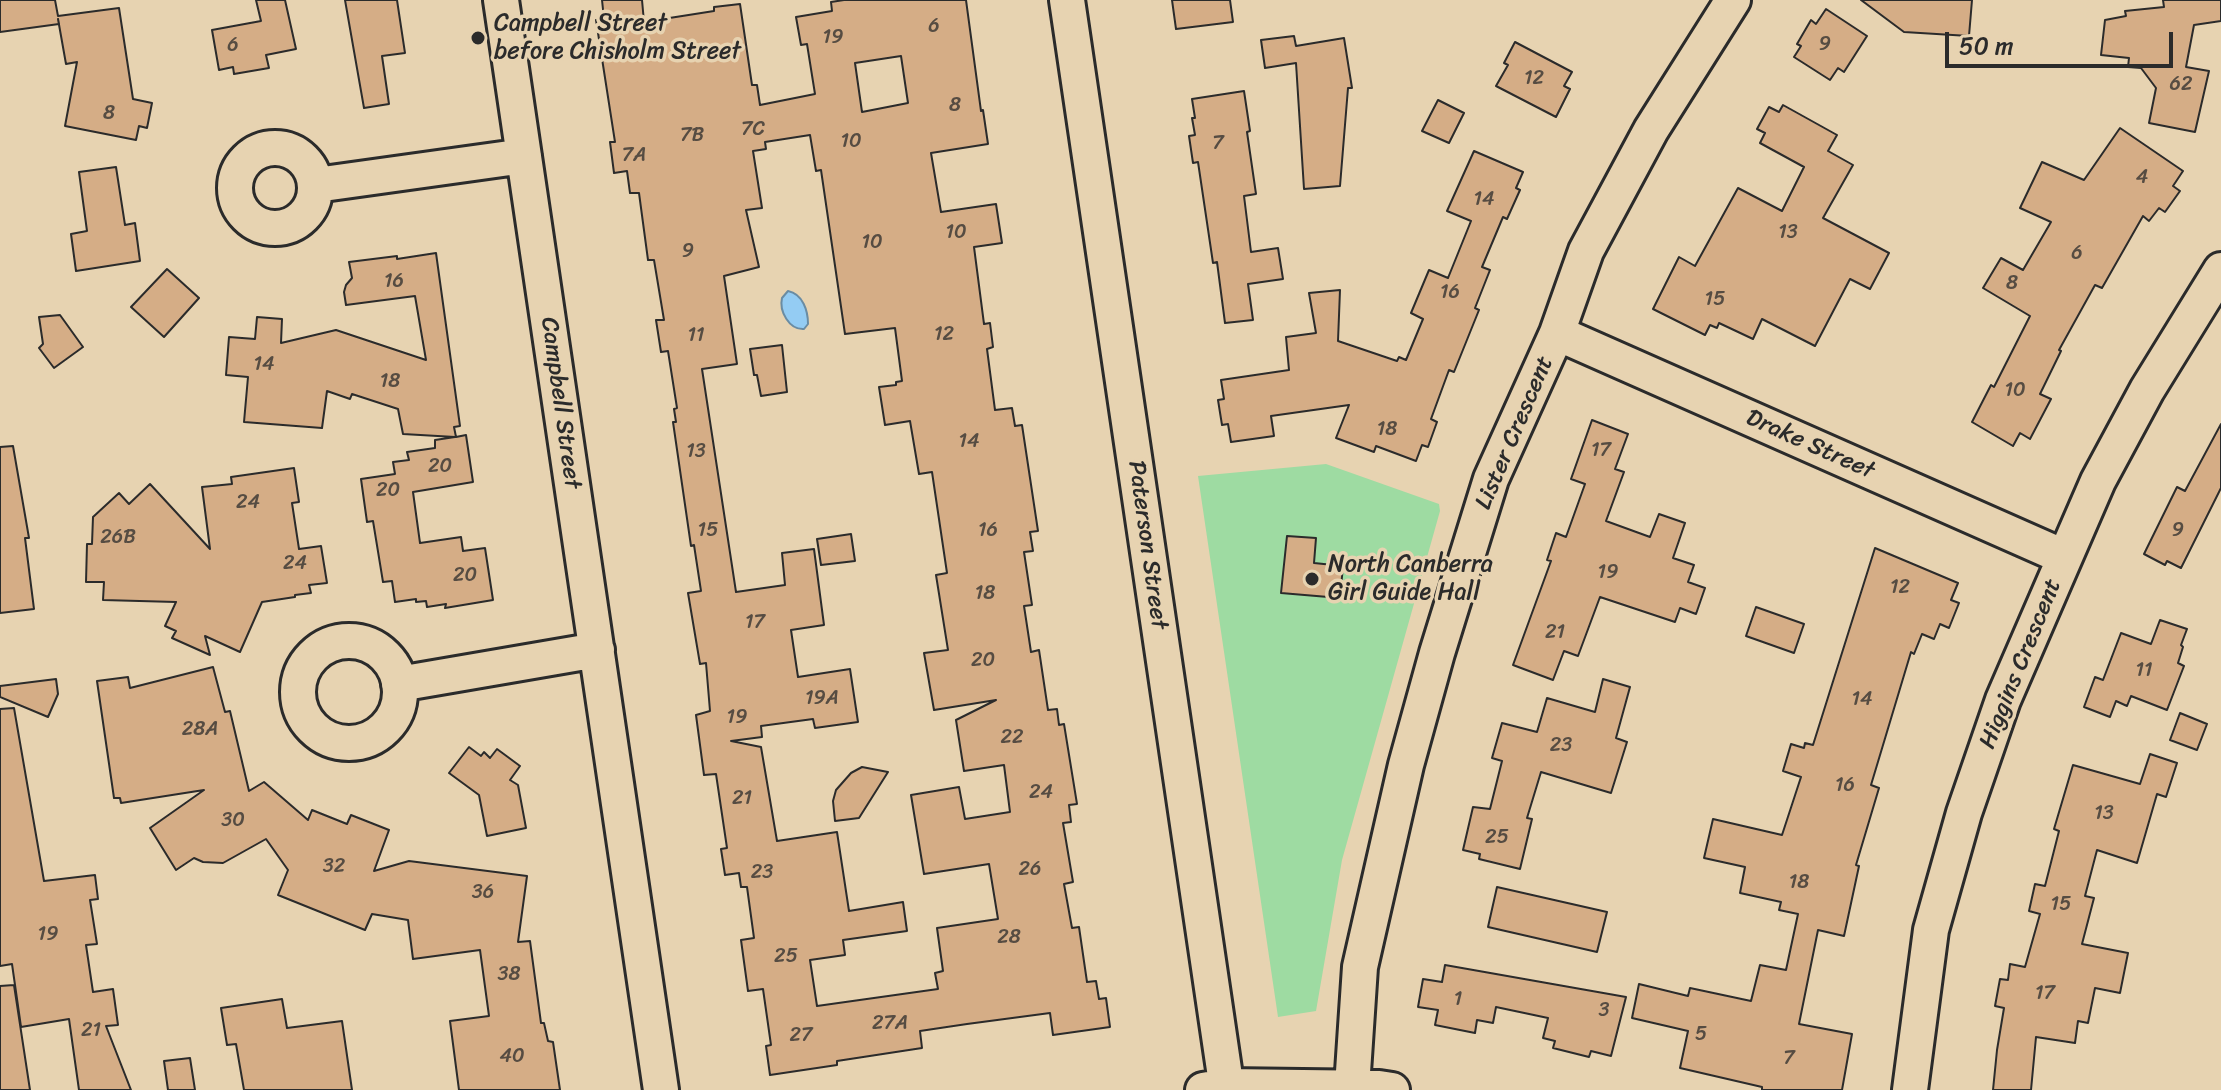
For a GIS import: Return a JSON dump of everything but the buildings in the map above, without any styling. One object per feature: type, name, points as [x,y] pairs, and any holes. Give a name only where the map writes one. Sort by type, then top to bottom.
[{"type":"street","name":"Campbell Street","points":[[501,0],[661,1090]]},
{"type":"street","name":"Paterson Street","points":[[1067,0],[1218,1089]]},
{"type":"street","name":"Lister Crescent","points":[[1352,1087],[1360,967],[1406,765],[1491,479],[1557,333],[1586,251],[1651,130],[1733,0]]},
{"type":"street","points":[[316,185],[524,156]]},
{"type":"street","name":"Higgins Crescent","points":[[1910,1090],[1931,930],[1960,828],[2003,700],[2098,481],[2200,300],[2221,270]]},
{"type":"street","name":"Drake Street","points":[[1557,333],[2064,557]]},
{"type":"street","points":[[399,684],[597,650]]},
{"type":"street","points":[[1218,1089],[1352,1087],[1392,1090]]},
{"type":"green space","points":[[1326,464],[1439,504],[1440,511],[1342,860],[1316,1011],[1278,1017],[1198,476]]},
{"type":"water","points":[[788,291],[804,304],[808,324],[804,329],[790,323],[784,314],[781,303]]},
{"type":"place","name":"Campbell Street before Chisholm Street","points":[[478,38]]},
{"type":"place","name":"North Canberra Girl Guide Hall","points":[[1312,579]]}]
